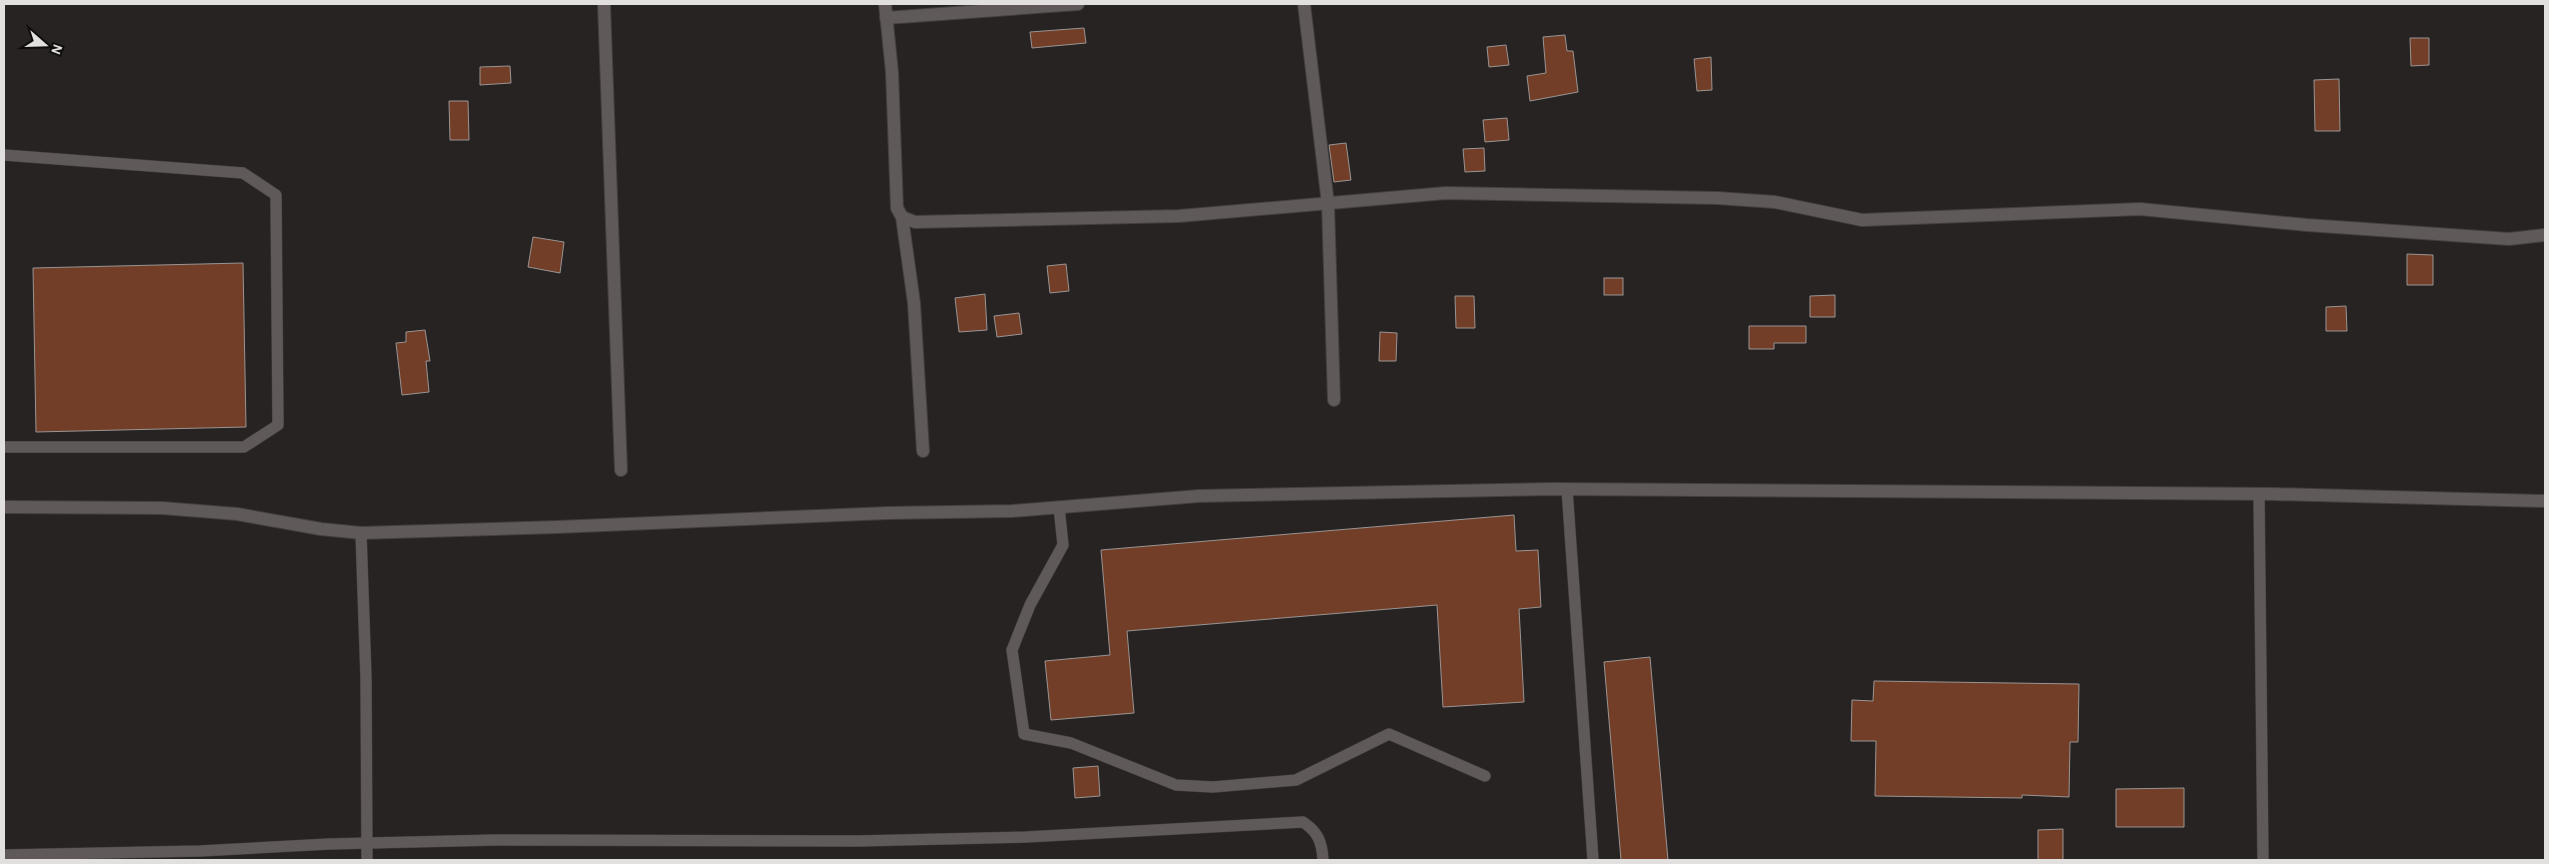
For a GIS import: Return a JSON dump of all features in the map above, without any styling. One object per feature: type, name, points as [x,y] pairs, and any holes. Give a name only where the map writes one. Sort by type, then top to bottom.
[{"type":"street","points":[[604,4],[621,470]]},
{"type":"street","points":[[885,4],[892,72],[897,208],[902,217],[914,303],[923,451]]},
{"type":"street","points":[[886,18],[1078,4]]},
{"type":"street","points":[[1304,4],[1328,204],[1334,400]]},
{"type":"street","points":[[902,217],[916,222],[1179,216],[1446,193],[1717,198],[1775,202],[1862,220],[2140,209],[2307,225],[2509,239],[2545,235]]},
{"type":"street","points":[[4,507],[162,508],[237,514],[321,529],[361,533],[1059,508],[1199,496],[1567,489],[2259,494],[2545,501]]},
{"type":"lane","points":[[4,155],[243,173],[276,195],[278,424],[244,447],[4,447]]},
{"type":"lane","points":[[1567,489],[1593,860]]},
{"type":"lane","points":[[2259,494],[2264,860]]},
{"type":"lane","points":[[1059,508],[1063,545],[1030,605],[1012,650],[1024,734],[1071,743],[1176,785],[1213,787],[1296,780],[1389,734],[1484,776]]},
{"type":"lane","points":[[361,533],[366,678],[367,860]]},
{"type":"lane","points":[[4,855],[604,839],[857,841],[1026,837],[1303,822],[1315,830],[1322,846],[1323,860]]},
{"type":"building","points":[[1084,28],[1086,43],[1032,48],[1030,32]]},
{"type":"building","points":[[1565,35],[1567,51],[1573,51],[1578,92],[1530,101],[1527,76],[1546,73],[1543,37]]},
{"type":"building","points":[[2410,38],[2429,38],[2429,65],[2411,66]]},
{"type":"building","points":[[1506,45],[1509,65],[1489,67],[1487,47]]},
{"type":"building","points":[[1711,57],[1712,90],[1697,91],[1694,59]]},
{"type":"building","points":[[510,66],[511,83],[480,85],[480,67]]},
{"type":"building","points":[[2339,79],[2340,131],[2315,131],[2314,80]]},
{"type":"building","points":[[449,101],[468,101],[469,140],[450,140]]},
{"type":"building","points":[[1507,118],[1509,140],[1485,142],[1483,120]]},
{"type":"building","points":[[1346,143],[1351,180],[1334,182],[1329,145]]},
{"type":"building","points":[[1484,148],[1485,171],[1465,172],[1463,149]]},
{"type":"building","points":[[533,237],[564,242],[560,273],[528,267]]},
{"type":"building","points":[[2407,254],[2433,255],[2433,285],[2407,285]]},
{"type":"building","points":[[243,263],[246,427],[36,432],[33,268]]},
{"type":"building","points":[[1066,264],[1069,291],[1050,293],[1047,266]]},
{"type":"building","points":[[1604,278],[1623,278],[1623,295],[1604,295]]},
{"type":"building","points":[[985,294],[987,330],[959,332],[955,298]]},
{"type":"building","points":[[1835,295],[1835,317],[1810,317],[1810,296]]},
{"type":"building","points":[[1455,296],[1474,296],[1475,328],[1456,328]]},
{"type":"building","points":[[2346,306],[2347,331],[2326,331],[2326,307]]},
{"type":"building","points":[[1019,313],[1022,334],[997,337],[994,316]]},
{"type":"building","points":[[1749,326],[1806,326],[1806,343],[1774,343],[1774,349],[1749,349]]},
{"type":"building","points":[[425,330],[430,361],[426,361],[429,392],[402,395],[396,343],[406,342],[406,332]]},
{"type":"building","points":[[1380,332],[1397,333],[1396,361],[1379,361]]},
{"type":"building","points":[[1514,515],[1516,551],[1538,550],[1541,607],[1519,609],[1524,702],[1443,707],[1437,605],[1127,631],[1134,713],[1051,720],[1045,661],[1110,655],[1101,550]]},
{"type":"building","points":[[1650,657],[1668,860],[1621,860],[1604,662]]},
{"type":"building","points":[[1874,681],[2079,684],[2078,742],[2070,742],[2069,797],[2022,795],[2022,798],[1875,796],[1876,741],[1851,741],[1852,700],[1873,701]]},
{"type":"building","points":[[1098,766],[1100,796],[1075,798],[1073,768]]},
{"type":"building","points":[[2184,788],[2184,827],[2116,827],[2116,789]]},
{"type":"building","points":[[2063,829],[2063,860],[2038,860],[2038,830]]}]
